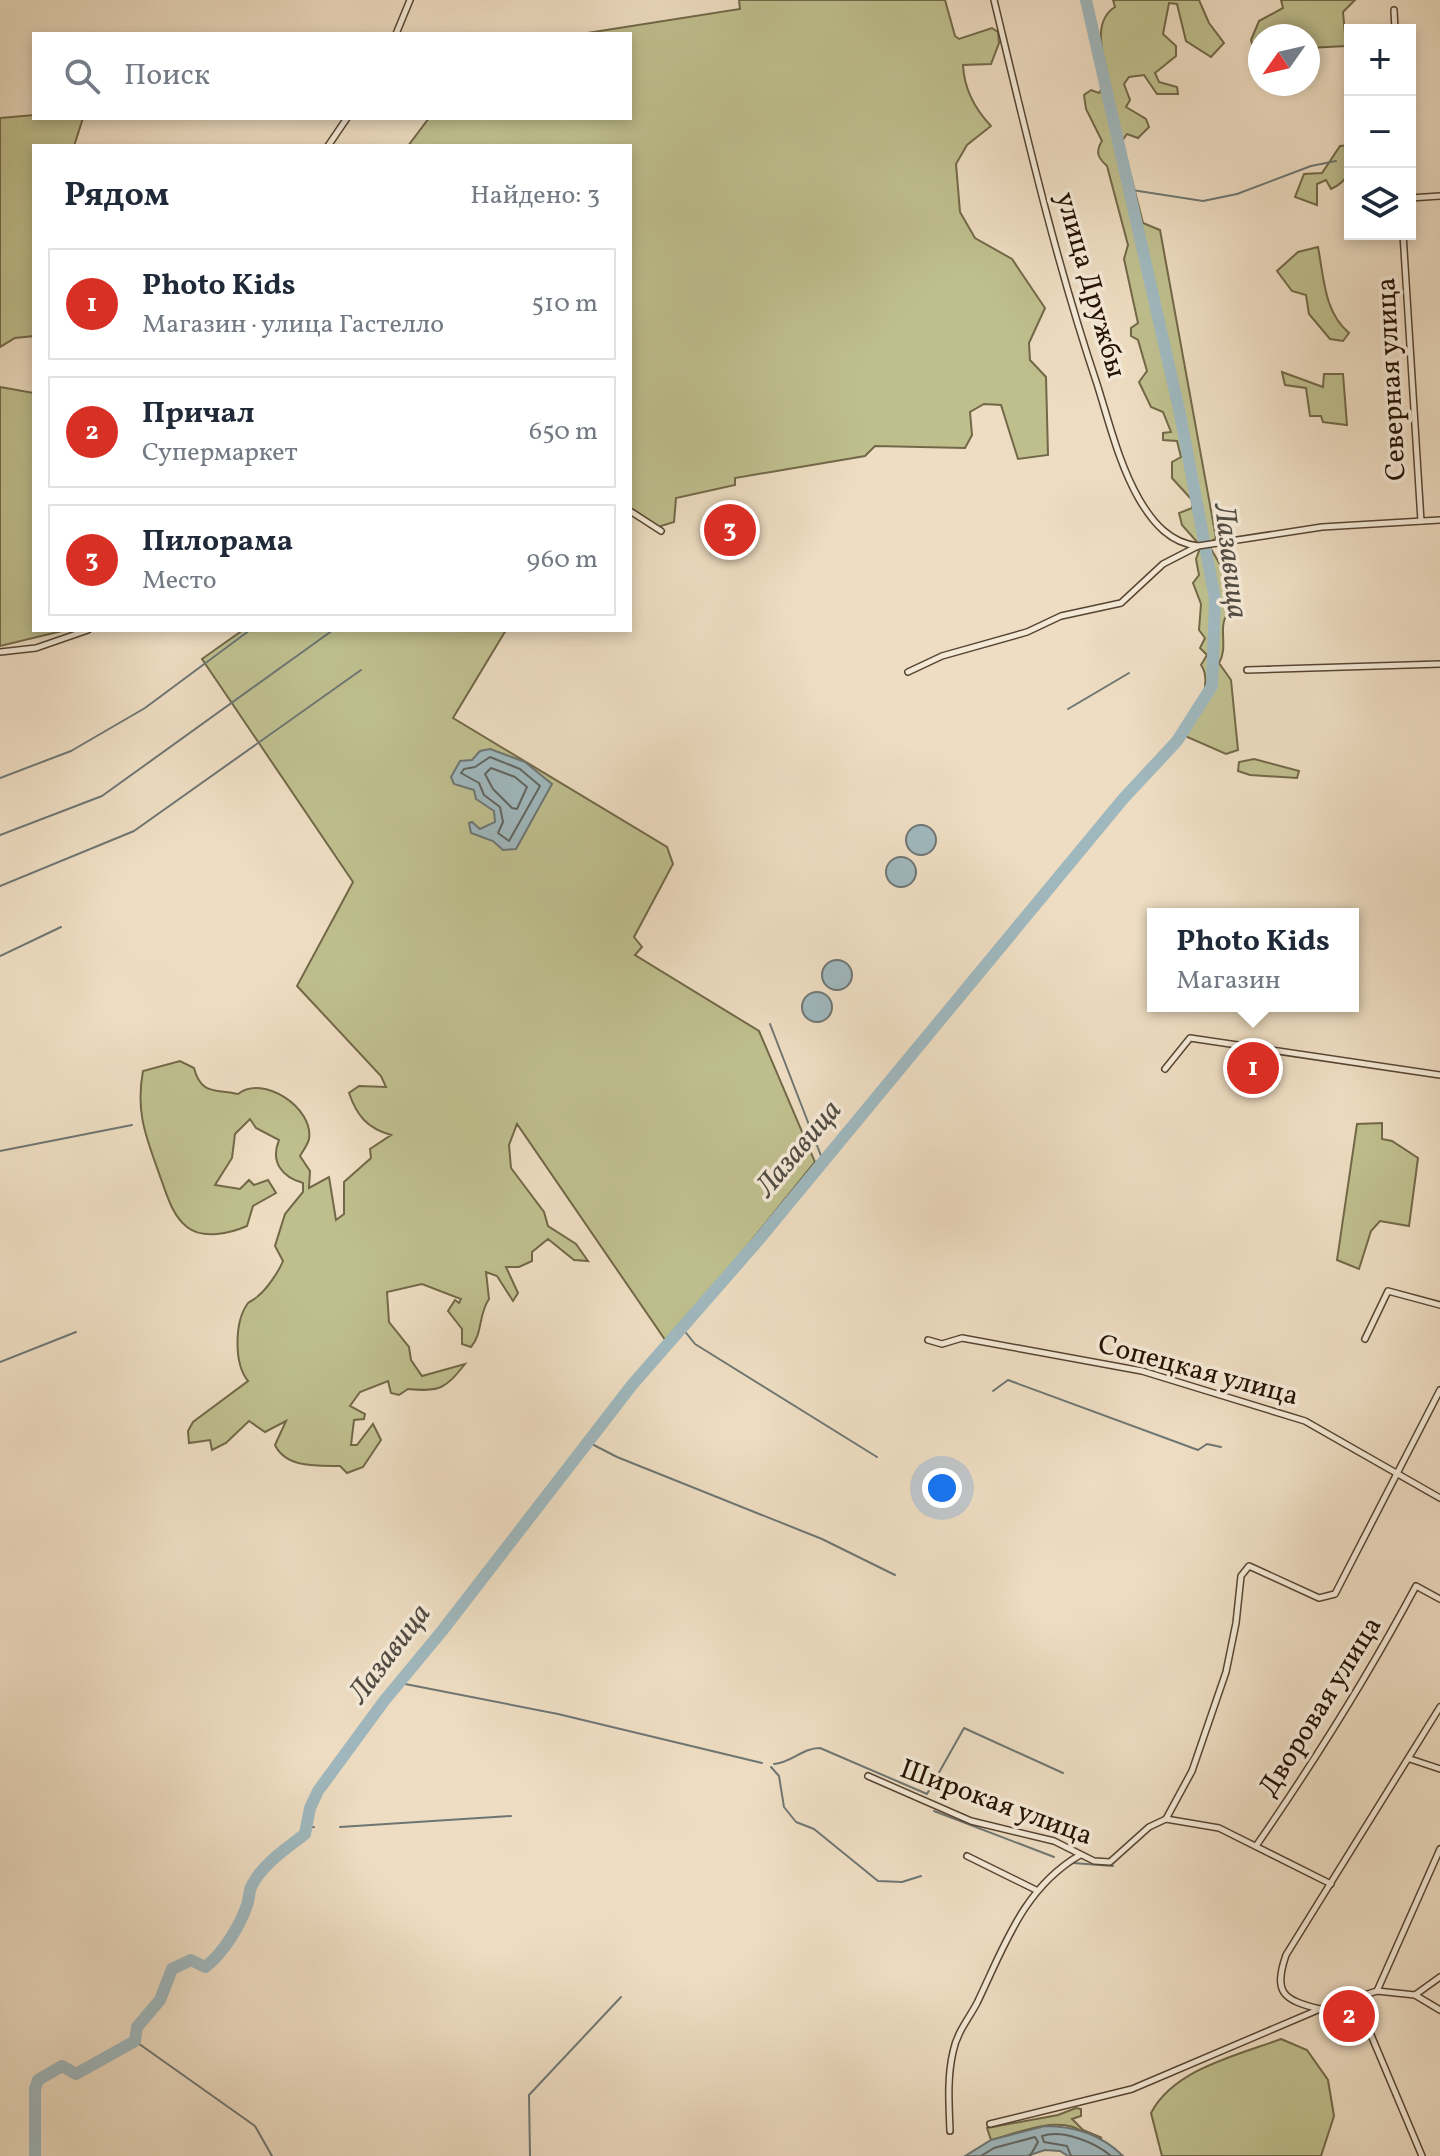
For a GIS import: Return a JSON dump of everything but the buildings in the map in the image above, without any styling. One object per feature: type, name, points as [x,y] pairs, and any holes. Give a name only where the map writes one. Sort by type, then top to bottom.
[{"type":"street","points":[[397,32],[410,0]]},
{"type":"street","name":"улица Дружбы","points":[[994,0],[1074,316],[1125,471],[1140,501],[1166,535],[1179,544],[1198,546]]},
{"type":"street","points":[[1394,10],[1395,24]]},
{"type":"street","points":[[329,144],[346,120]]},
{"type":"street","points":[[1416,198],[1440,196]]},
{"type":"street","name":"Северная улица","points":[[1403,240],[1421,521]]},
{"type":"street","points":[[632,512],[661,531]]},
{"type":"street","points":[[908,672],[942,656],[1027,632],[1061,616],[1121,603],[1163,564],[1198,546],[1322,527],[1440,520]]},
{"type":"street","points":[[0,652],[36,648],[82,632]]},
{"type":"street","points":[[1247,670],[1440,664]]},
{"type":"street","points":[[1165,1069],[1190,1038],[1440,1075]]},
{"type":"street","points":[[1365,1339],[1388,1291],[1440,1305]]},
{"type":"street","name":"Сопецкая улица","points":[[928,1340],[942,1344],[962,1338],[1142,1371],[1305,1421],[1440,1498]]},
{"type":"street","points":[[1397,1476],[1439,1394]]},
{"type":"street","name":"Широкая улица","points":[[868,1776],[971,1821],[1054,1841],[1094,1861],[1110,1862],[1149,1827],[1166,1819],[1192,1771],[1213,1718],[1236,1623],[1241,1576],[1249,1566],[1319,1598],[1335,1594],[1397,1476]]},
{"type":"street","name":"Дворовая улица","points":[[1256,1846],[1303,1779],[1387,1641],[1416,1586],[1440,1599]]},
{"type":"street","points":[[1320,2009],[1294,2002],[1284,1994],[1279,1977],[1286,1955],[1440,1707]]},
{"type":"street","points":[[1410,1759],[1440,1769]]},
{"type":"street","points":[[1166,1819],[1219,1828],[1331,1884]]},
{"type":"street","points":[[1380,1991],[1438,1860],[1440,1849]]},
{"type":"street","points":[[950,2131],[949,2081],[953,2048],[1006,1937],[1036,1890],[1062,1865],[1081,1855]]},
{"type":"street","points":[[967,1856],[1036,1890]]},
{"type":"street","points":[[1415,1995],[1440,1977]]},
{"type":"street","points":[[990,2124],[1132,2089],[1355,1997],[1380,1991],[1415,1995],[1440,2010]]},
{"type":"street","points":[[1355,1997],[1422,2156]]},
{"type":"green space","points":[[739,0],[945,0],[955,36],[959,39],[992,28],[998,32],[999,43],[991,64],[963,65],[971,98],[991,126],[967,145],[956,164],[960,212],[975,238],[1012,259],[1045,308],[1029,343],[1030,360],[1046,377],[1048,455],[1018,459],[1001,405],[984,404],[970,412],[972,435],[965,448],[875,446],[865,456],[735,478],[735,485],[676,498],[674,522],[658,527],[632,509],[632,144],[410,144],[428,120],[632,120],[632,32],[594,32],[740,9]]},
{"type":"green space","points":[[1113,0],[1199,0],[1209,23],[1224,43],[1211,57],[1186,41],[1177,4],[1169,3],[1163,34],[1176,46],[1176,56],[1155,73],[1159,82],[1177,87],[1178,94],[1157,94],[1144,75],[1129,77],[1124,84],[1130,100],[1126,107],[1146,119],[1149,127],[1138,138],[1127,134],[1122,141],[1143,223],[1160,230],[1216,538],[1210,543],[1197,542],[1182,525],[1179,513],[1192,508],[1192,500],[1172,478],[1172,462],[1181,457],[1177,441],[1163,440],[1163,433],[1171,432],[1163,412],[1151,407],[1139,382],[1147,371],[1138,340],[1131,336],[1131,328],[1138,323],[1124,259],[1128,245],[1107,166],[1098,155],[1102,141],[1086,109],[1084,95],[1091,90],[1099,93],[1108,78],[1101,30],[1103,21],[1115,7]]},
{"type":"green space","points":[[1281,0],[1355,0],[1343,12],[1344,46],[1320,47],[1320,24],[1258,24],[1283,8]]},
{"type":"green space","points":[[32,115],[32,120],[82,120],[75,144],[32,144],[32,336],[15,338],[0,347],[0,118]]},
{"type":"green space","points":[[1340,146],[1344,146],[1343,181],[1331,189],[1326,180],[1317,184],[1317,205],[1295,197],[1304,174],[1322,173]]},
{"type":"green space","points":[[1318,247],[1330,305],[1349,333],[1343,341],[1330,339],[1309,314],[1306,295],[1292,291],[1277,271],[1298,252]]},
{"type":"green space","points":[[1282,372],[1323,387],[1324,374],[1343,374],[1347,425],[1323,422],[1321,416],[1310,416],[1306,388],[1285,385]]},
{"type":"green space","points":[[0,387],[32,393],[32,632],[58,632],[0,646]]},
{"type":"green space","points":[[1211,549],[1225,573],[1228,613],[1223,624],[1223,650],[1219,663],[1231,680],[1238,750],[1226,754],[1185,736],[1181,729],[1200,705],[1205,687],[1201,665],[1207,655],[1200,648],[1205,638],[1199,630],[1201,604],[1193,583],[1199,575],[1196,559],[1199,551]]},
{"type":"green space","points":[[240,632],[505,632],[453,718],[667,847],[673,864],[634,937],[642,947],[635,955],[759,1031],[815,1162],[668,1344],[517,1124],[509,1145],[511,1168],[544,1212],[548,1226],[576,1244],[588,1261],[574,1260],[548,1239],[532,1252],[532,1261],[519,1267],[506,1267],[518,1293],[513,1301],[497,1276],[486,1272],[489,1299],[471,1347],[462,1344],[462,1329],[448,1311],[455,1300],[459,1303],[461,1299],[422,1284],[387,1292],[389,1322],[409,1347],[411,1360],[422,1376],[465,1364],[447,1384],[435,1389],[408,1389],[399,1395],[391,1393],[388,1381],[360,1392],[350,1406],[365,1414],[364,1419],[354,1420],[351,1445],[357,1445],[373,1424],[381,1440],[363,1467],[347,1473],[340,1466],[312,1465],[287,1458],[275,1445],[286,1421],[265,1432],[249,1421],[226,1443],[212,1450],[210,1440],[189,1443],[188,1431],[193,1422],[248,1381],[238,1354],[240,1321],[248,1303],[265,1289],[283,1261],[275,1246],[285,1214],[303,1192],[303,1183],[289,1177],[280,1168],[276,1155],[279,1140],[256,1128],[250,1119],[235,1134],[232,1158],[215,1185],[240,1189],[249,1180],[254,1185],[268,1180],[276,1193],[253,1206],[247,1226],[217,1234],[201,1233],[187,1227],[177,1217],[171,1204],[147,1139],[140,1100],[143,1071],[180,1061],[194,1068],[201,1083],[210,1089],[238,1094],[260,1088],[285,1097],[304,1116],[308,1127],[308,1141],[300,1156],[310,1171],[309,1188],[329,1177],[336,1220],[344,1214],[344,1182],[371,1158],[370,1149],[391,1135],[375,1129],[364,1120],[349,1093],[359,1086],[386,1087],[381,1076],[297,986],[353,882],[202,659]]},
{"type":"green space","points":[[1254,759],[1299,771],[1297,778],[1250,775],[1238,771],[1239,762]]},
{"type":"green space","points":[[1382,1123],[1382,1139],[1392,1141],[1418,1158],[1409,1226],[1380,1221],[1371,1231],[1359,1269],[1337,1260],[1357,1124]]},
{"type":"green space","points":[[1281,2039],[1307,2050],[1328,2080],[1334,2116],[1321,2156],[1162,2156],[1151,2113],[1161,2098],[1191,2074]]},
{"type":"green space","points":[[1081,2109],[1081,2116],[1072,2119],[1083,2130],[1102,2138],[1073,2127],[1053,2125],[991,2140],[987,2128],[1058,2115]]},
{"type":"water","points":[[490,749],[525,762],[552,784],[516,849],[503,850],[493,841],[471,833],[469,823],[480,829],[495,822],[494,811],[476,799],[474,790],[454,784],[451,777],[460,761],[472,760],[480,751]]},
{"type":"water","points":[[921,825],[932,829],[936,840],[932,851],[921,855],[910,851],[906,840],[910,829]]},
{"type":"water","points":[[901,857],[912,861],[916,872],[912,883],[901,887],[890,883],[886,872],[890,861]]},
{"type":"water","points":[[837,960],[848,964],[852,975],[848,986],[837,990],[826,986],[822,975],[826,964]]},
{"type":"water","points":[[817,992],[828,996],[832,1007],[828,1018],[817,1022],[806,1018],[802,1007],[806,996]]},
{"type":"water","points":[[1045,2126],[1087,2133],[1106,2142],[1123,2156],[1068,2156],[1060,2151],[1045,2150],[1027,2156],[965,2156],[991,2140]]},
{"type":"waterway","name":"Лазавица","points":[[35,2156],[35,2089],[38,2080],[62,2066],[76,2074],[135,2041],[137,2027],[160,2000],[172,1969],[191,1960],[205,1967],[218,1955],[240,1922],[255,1879],[305,1834],[310,1808],[318,1791],[384,1701],[442,1631],[632,1385],[756,1243],[1123,799],[1177,741],[1212,686],[1215,599],[1180,414],[1086,0]]},
{"type":"waterway","points":[[1132,190],[1203,201],[1237,194],[1311,166],[1336,161]]},
{"type":"waterway","points":[[0,778],[71,751],[145,708],[247,632]]},
{"type":"waterway","points":[[0,835],[102,796],[330,632]]},
{"type":"waterway","points":[[0,886],[134,831],[361,670]]},
{"type":"waterway","points":[[1068,709],[1129,673]]},
{"type":"waterway","points":[[0,956],[61,927]]},
{"type":"waterway","points":[[770,1024],[823,1161]]},
{"type":"waterway","points":[[0,1151],[132,1125]]},
{"type":"waterway","points":[[683,1329],[695,1344],[877,1457]]},
{"type":"waterway","points":[[0,1362],[76,1332]]},
{"type":"waterway","points":[[993,1391],[1008,1380],[1198,1450],[1207,1444],[1221,1447]]},
{"type":"waterway","points":[[586,1441],[617,1457],[822,1539],[895,1575]]},
{"type":"waterway","points":[[400,1683],[558,1714],[762,1763]]},
{"type":"waterway","points":[[774,1764],[820,1748],[927,1794],[964,1728],[1063,1773]]},
{"type":"waterway","points":[[771,1767],[779,1776],[784,1807],[796,1822],[814,1829],[878,1881],[902,1882],[921,1876]]},
{"type":"waterway","points":[[934,1811],[1054,1857]]},
{"type":"waterway","points":[[340,1827],[511,1816]]},
{"type":"waterway","points":[[307,1828],[314,1827]]},
{"type":"waterway","points":[[1073,1863],[1113,1866]]},
{"type":"waterway","points":[[530,2156],[529,2095],[621,1997]]},
{"type":"waterway","points":[[135,2041],[255,2126],[272,2156]]},
{"type":"place","name":"Пилорама","points":[[730,530]]},
{"type":"place","name":"Photo Kids","points":[[1253,1068]]},
{"type":"place","name":"Причал","points":[[1349,2016]]}]
